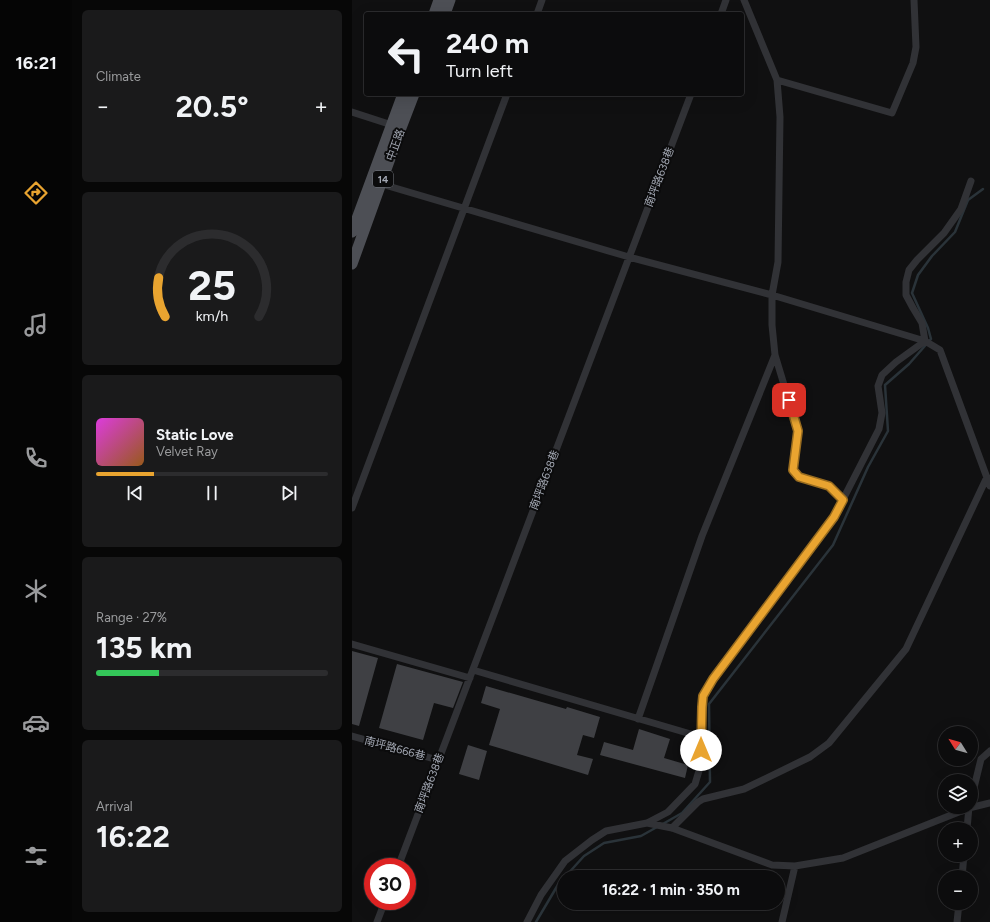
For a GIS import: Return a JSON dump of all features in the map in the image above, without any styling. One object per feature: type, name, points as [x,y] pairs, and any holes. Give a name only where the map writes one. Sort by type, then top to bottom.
[{"type":"main road","points":[[435,12],[439,0]]},
{"type":"main road","points":[[446,12],[450,0]]},
{"type":"main road","name":"中正路","points":[[352,264],[376,183],[396,126],[403,96]]},
{"type":"main road","name":"中正路","points":[[396,126],[413,96]]},
{"type":"main road","name":"中正路","points":[[352,232],[376,183]]},
{"type":"street","points":[[538,12],[542,0]]},
{"type":"street","points":[[722,12],[726,0]]},
{"type":"street","points":[[744,0],[777,80],[780,117],[778,262],[772,295],[772,325],[775,355],[798,431],[793,470],[799,477],[829,486],[843,500]]},
{"type":"street","points":[[777,80],[892,113],[913,63],[916,47],[914,0]]},
{"type":"street","points":[[352,508],[463,208],[506,96]]},
{"type":"street","name":"南坪路638巷","points":[[401,858],[690,96]]},
{"type":"street","points":[[352,112],[396,126]]},
{"type":"street","points":[[925,341],[922,322],[912,308],[906,295],[906,282],[910,270],[917,260],[944,233],[961,209],[971,181]]},
{"type":"street","points":[[376,183],[629,256],[772,295],[925,341],[940,350],[990,486]]},
{"type":"street","points":[[647,824],[668,812],[695,784],[702,764],[701,737],[703,696],[834,517],[879,429],[882,413],[878,386],[882,375],[896,362],[925,341]]},
{"type":"street","points":[[638,719],[702,536],[775,355]]},
{"type":"street","points":[[672,828],[698,802],[703,799],[744,789],[810,757],[829,743],[906,649],[986,476]]},
{"type":"street","points":[[352,644],[470,678]]},
{"type":"street","points":[[473,670],[701,737]]},
{"type":"street","name":"南坪路666巷","points":[[352,736],[438,760]]},
{"type":"street","points":[[977,774],[981,759],[990,751]]},
{"type":"street","points":[[978,806],[990,803]]},
{"type":"street","points":[[527,922],[541,895],[565,861],[606,831],[647,824],[672,828],[772,865],[795,866],[843,858],[954,814]]},
{"type":"street","points":[[782,922],[795,866]]},
{"type":"street","points":[[377,922],[382,910]]},
{"type":"street","points":[[957,922],[958,910]]},
{"type":"building","points":[[352,651],[378,658],[359,726],[352,724]]},
{"type":"building","points":[[397,664],[463,682],[453,708],[434,703],[423,740],[379,728]]},
{"type":"building","points":[[486,686],[566,709],[567,707],[600,717],[594,738],[583,735],[577,755],[593,759],[588,775],[489,745],[500,709],[481,703]]},
{"type":"building","points":[[639,729],[670,739],[664,758],[688,765],[685,778],[600,755],[604,742],[633,750]]},
{"type":"building","points":[[468,745],[487,751],[479,780],[459,774]]},
{"type":"waterway","points":[[661,825],[682,813],[710,782],[709,704],[833,545],[868,467],[888,431],[885,385],[909,364],[931,339],[928,328],[912,293],[918,275],[932,256],[955,232],[968,200],[983,189]]},
{"type":"waterway","points":[[571,870],[584,856],[604,843],[641,836],[657,827]]},
{"type":"waterway","points":[[536,922],[557,886]]},
{"type":"route","points":[[701,750],[703,696],[713,679],[834,517],[843,500],[829,486],[799,477],[793,470],[798,431],[789,400]]}]
